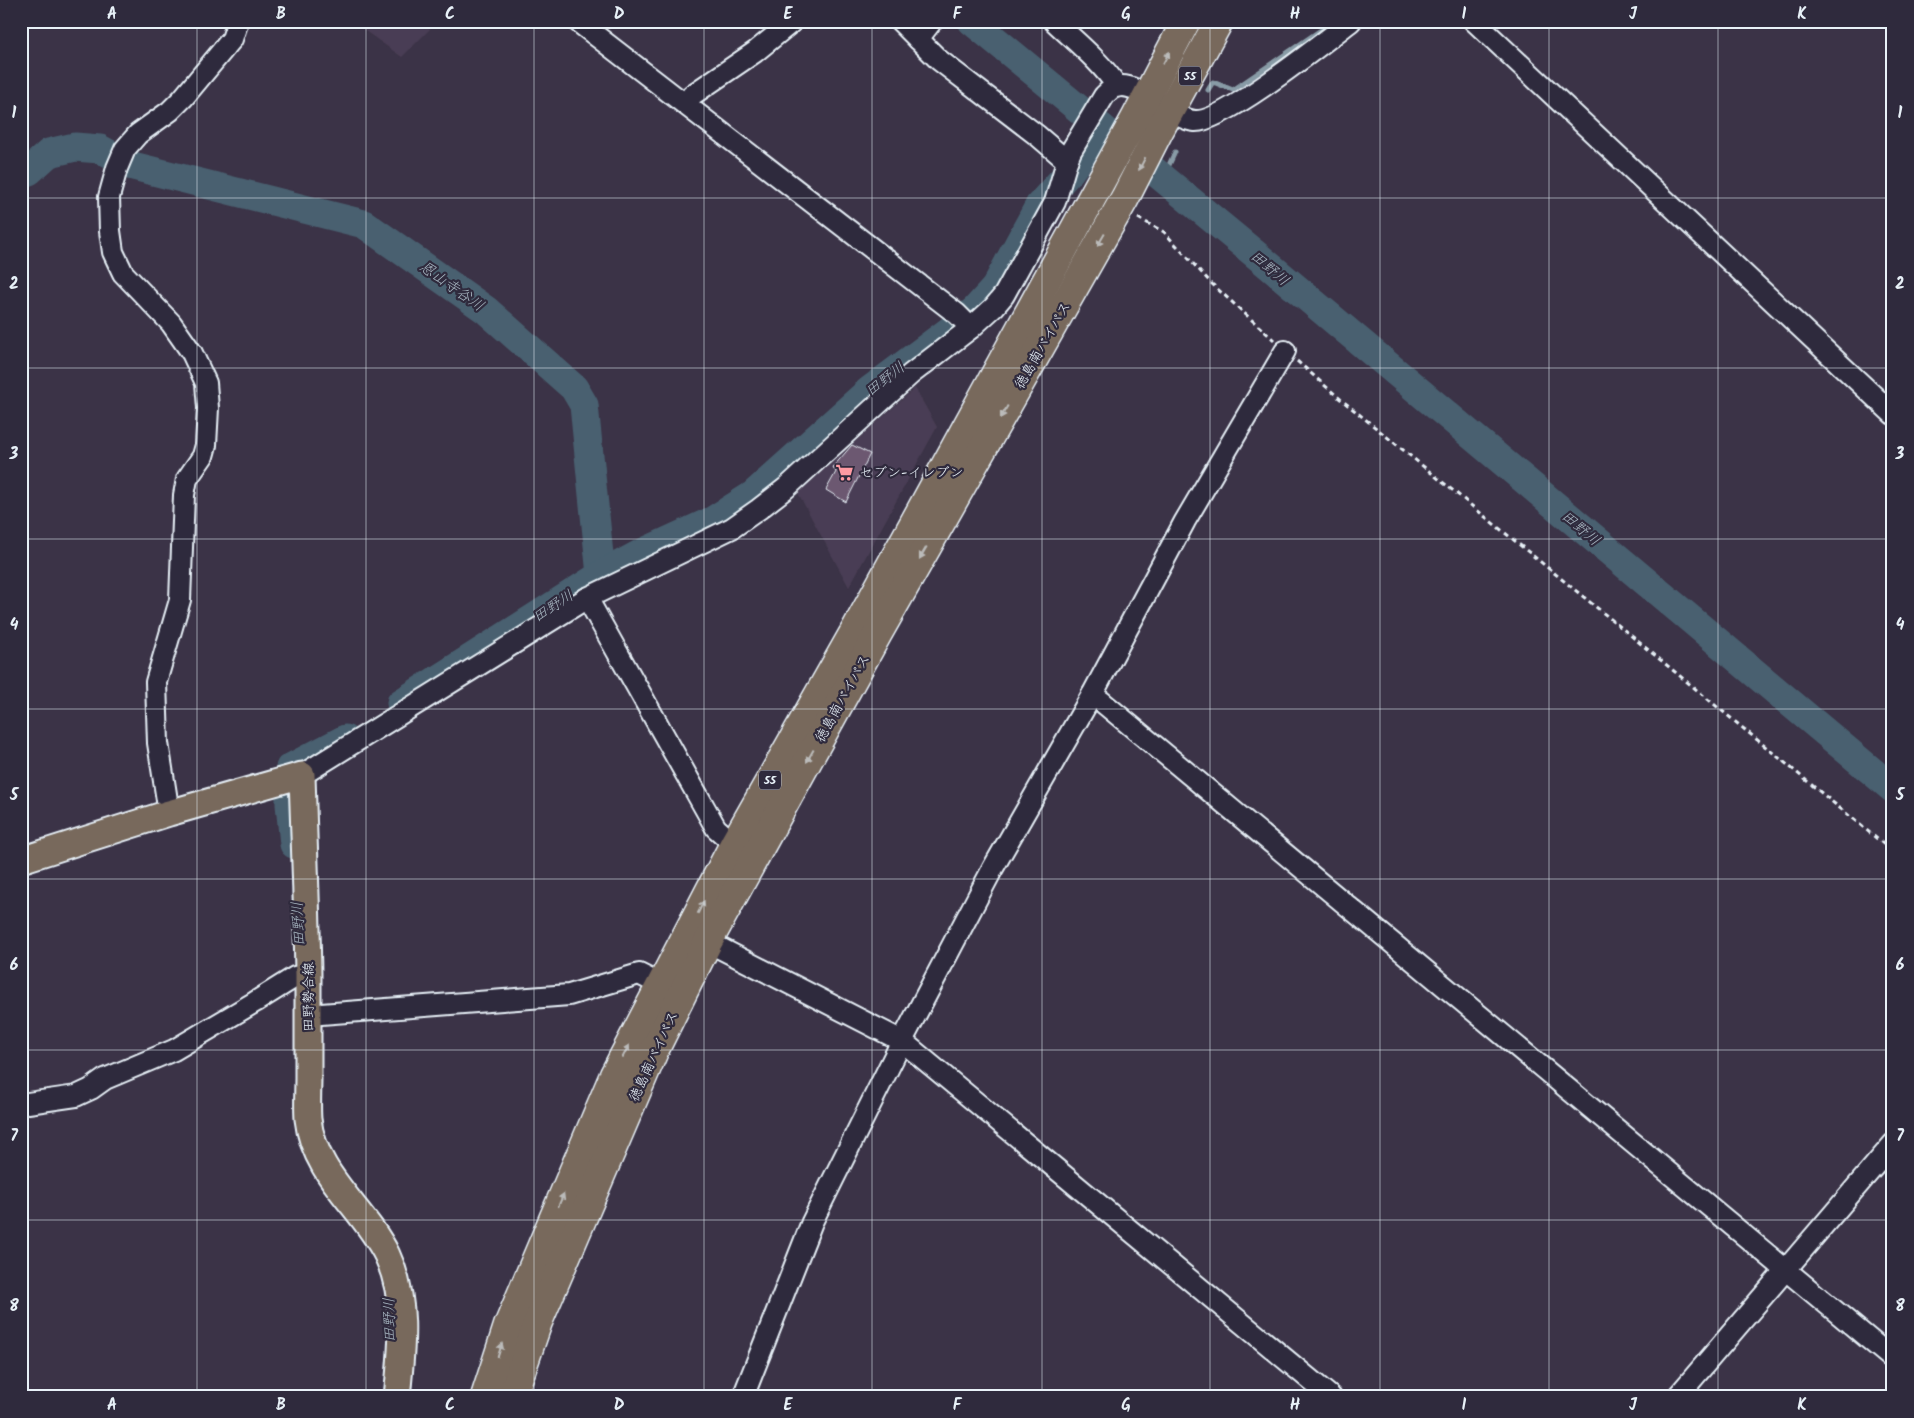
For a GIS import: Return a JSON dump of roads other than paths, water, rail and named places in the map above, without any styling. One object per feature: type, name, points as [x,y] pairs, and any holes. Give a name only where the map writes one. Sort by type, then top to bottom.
[{"type":"highway","name":"徳島南バイパス","points":[[512,1397],[538,1322],[654,1051],[708,942],[877,635],[1123,202],[1186,21]]},
{"type":"highway","name":"徳島南バイパス","points":[[484,1397],[508,1326],[614,1075],[734,844],[857,627],[1099,183],[1153,114],[1219,21]]},
{"type":"main road","points":[[21,860],[169,813],[302,775]]},
{"type":"main road","name":"田野勢合線","points":[[302,775],[303,975],[308,1015],[308,1120],[317,1153],[330,1176],[376,1238],[396,1278],[402,1315],[402,1343],[397,1397]]},
{"type":"street","points":[[169,813],[158,743],[156,682],[180,600],[184,495],[187,479],[203,456],[206,445],[208,408],[206,384],[192,353],[176,330],[124,273],[114,252],[110,231],[109,197],[120,161],[138,134],[170,111],[222,54],[232,39],[238,21]]},
{"type":"street","points":[[577,21],[965,322]]},
{"type":"street","points":[[687,105],[692,95],[755,52],[793,21]]},
{"type":"street","points":[[900,21],[926,30],[939,60],[1038,136],[1069,156]]},
{"type":"street","points":[[302,775],[587,598],[732,528],[786,488],[965,322],[994,307],[1004,295],[1055,202],[1069,156],[1110,91],[1108,73],[1054,21]]},
{"type":"street","points":[[1110,91],[1130,86],[1153,114],[1194,121],[1210,118],[1230,108],[1301,60],[1352,21]]},
{"type":"street","points":[[1474,21],[1792,322],[1893,414]]},
{"type":"street","points":[[743,1397],[812,1222],[902,1041],[993,868],[1092,695],[1185,521],[1285,350]]},
{"type":"street","points":[[587,598],[716,828],[734,844]]},
{"type":"street","points":[[1092,695],[1102,701],[1893,1359]]},
{"type":"street","points":[[708,942],[902,1041],[1331,1397]]},
{"type":"street","points":[[308,1015],[569,995],[639,974],[661,985]]},
{"type":"street","points":[[21,1104],[76,1096],[91,1089],[105,1079],[174,1050],[303,975]]},
{"type":"street","points":[[1677,1397],[1893,1144]]},
{"type":"waterway","name":"田野川","points":[[972,21],[1266,263],[1893,789]]},
{"type":"waterway","points":[[1208,90],[1213,82],[1233,90],[1334,21]]},
{"type":"waterway","name":"田野川","points":[[401,703],[601,575],[640,554],[712,521],[753,495],[870,390],[975,310],[995,288],[1039,206],[1071,170],[1102,128]]},
{"type":"waterway","name":"恩山寺谷川","points":[[21,174],[29,171],[49,153],[75,147],[100,149],[129,165],[364,224],[486,310],[574,388],[584,405],[601,575]]},
{"type":"waterway","points":[[1163,178],[1175,152]]},
{"type":"waterway","name":"田野川","points":[[294,844],[290,804],[290,768],[345,739]]},
{"type":"place","name":"セブン-イレブン","points":[[845,472]]}]
